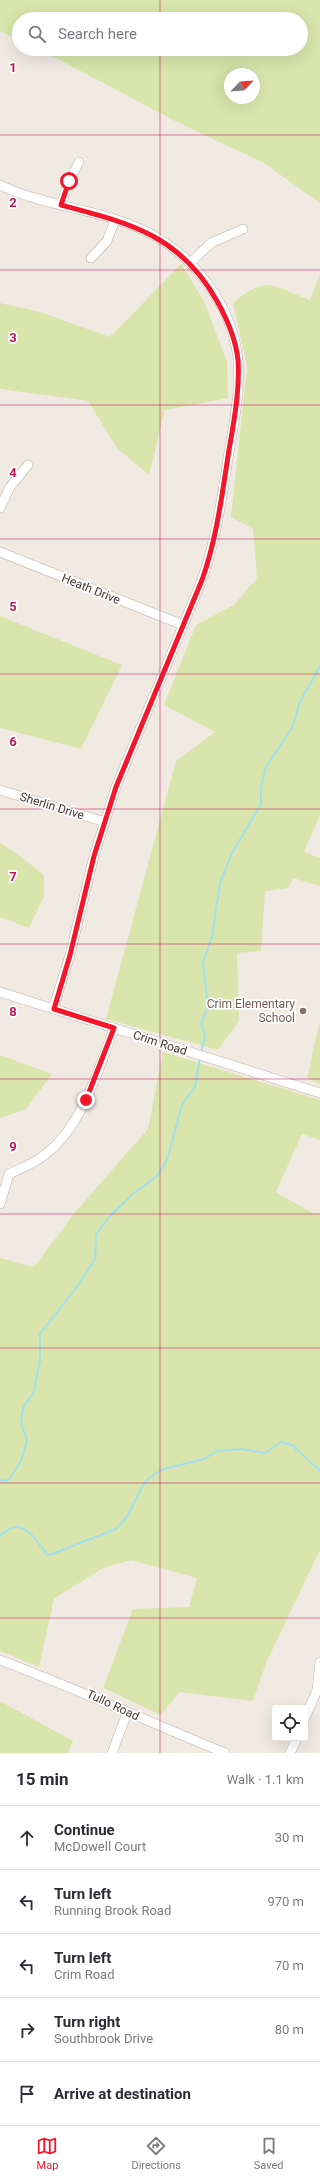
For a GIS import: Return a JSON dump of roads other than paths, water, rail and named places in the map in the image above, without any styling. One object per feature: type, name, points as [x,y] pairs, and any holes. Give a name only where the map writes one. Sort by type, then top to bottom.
[{"type":"street","points":[[61,205],[69,181],[79,162]]},
{"type":"street","points":[[0,185],[32,197],[115,220],[156,237],[190,263],[201,275],[222,310],[236,346],[238,362],[235,412],[213,548],[202,580],[116,787],[54,1009]]},
{"type":"street","points":[[91,258],[107,241],[115,220]]},
{"type":"street","points":[[190,263],[212,243],[243,229]]},
{"type":"street","points":[[0,508],[10,487],[28,465]]},
{"type":"street","name":"Heath Drive","points":[[0,552],[184,624]]},
{"type":"street","name":"Sherlin Drive","points":[[0,790],[105,822]]},
{"type":"street","name":"Crim Road","points":[[0,992],[211,1060],[320,1093]]},
{"type":"street","points":[[0,1204],[4,1175],[40,1158],[60,1142],[73,1124],[86,1100],[114,1028]]},
{"type":"street","name":"Tullo Road","points":[[0,1660],[80,1690],[127,1713],[225,1753]]},
{"type":"street","points":[[308,1711],[317,1690],[320,1662]]},
{"type":"street","points":[[112,1753],[127,1713]]},
{"type":"street","points":[[290,1753],[295,1741]]},
{"type":"waterway","points":[[201,1053],[205,1036],[201,1023],[208,1007],[203,962],[212,937],[220,883],[232,853],[261,804],[261,788],[266,767],[293,726],[299,704],[320,666]]},
{"type":"waterway","points":[[0,1481],[9,1480],[21,1461],[27,1440],[21,1423],[23,1408],[34,1392],[40,1360],[40,1334],[76,1288],[95,1259],[96,1234],[111,1215],[134,1193],[157,1176],[167,1160],[182,1105],[195,1087],[200,1057]]},
{"type":"waterway","points":[[0,1536],[15,1527],[27,1530],[47,1555],[116,1529],[127,1517],[143,1485],[150,1477],[164,1469],[204,1459],[217,1451],[241,1449],[265,1453],[281,1442],[292,1445],[320,1471]]},
{"type":"place","name":"Crim Elementary School","points":[[303,1011]]}]
